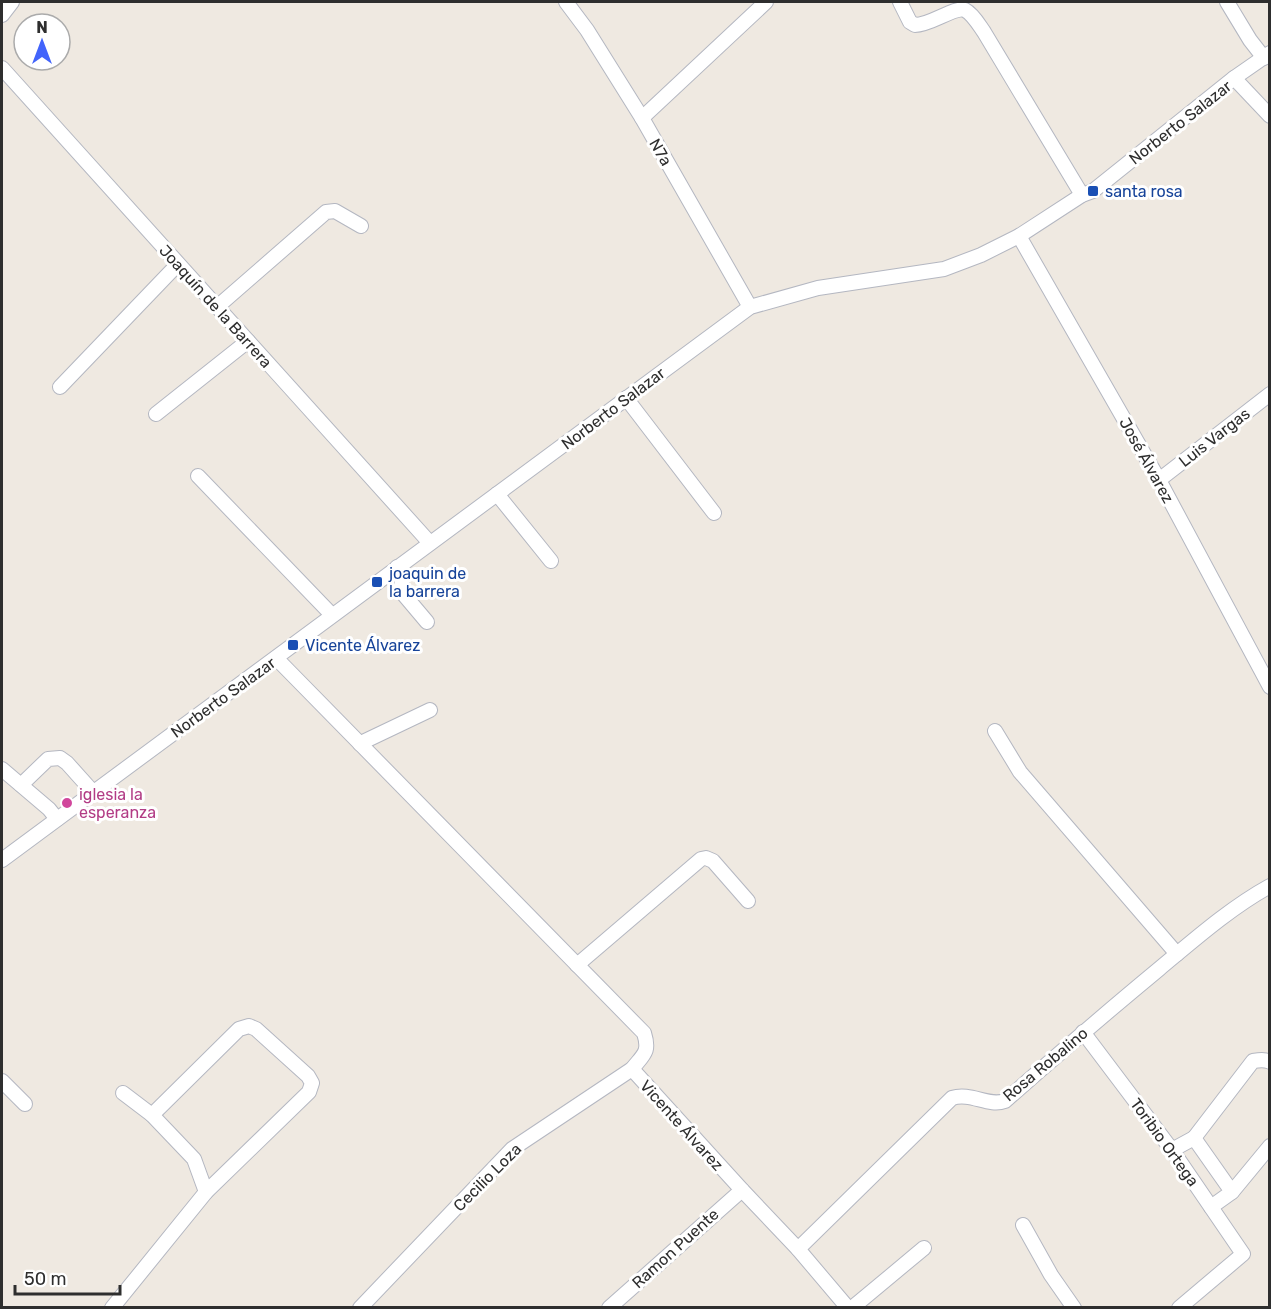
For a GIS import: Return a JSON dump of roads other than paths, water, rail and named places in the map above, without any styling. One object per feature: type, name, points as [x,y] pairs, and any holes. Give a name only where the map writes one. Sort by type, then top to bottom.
[{"type":"street","points":[[2,15],[12,2]]},
{"type":"street","name":"N7a","points":[[566,2],[587,30],[642,118],[750,307]]},
{"type":"street","points":[[642,118],[766,2]]},
{"type":"street","points":[[900,2],[910,22],[915,25],[929,23],[960,10],[965,10],[972,16],[1082,195]]},
{"type":"street","points":[[1227,2],[1250,40],[1267,55]]},
{"type":"street","name":"Norberto Salazar","points":[[2,861],[750,307],[818,288],[944,269],[981,255],[1019,236],[1082,195],[1093,191],[1234,78],[1267,55]]},
{"type":"street","name":"Joaquín de la Barrera","points":[[2,68],[430,543]]},
{"type":"street","points":[[1234,78],[1269,116]]},
{"type":"street","points":[[217,306],[326,212],[335,211],[361,226]]},
{"type":"street","name":"José Álvarez","points":[[1019,236],[1159,480],[1269,687]]},
{"type":"street","points":[[60,387],[178,264]]},
{"type":"street","points":[[156,414],[248,341]]},
{"type":"street","name":"Luis Vargas","points":[[1159,480],[1269,394]]},
{"type":"street","points":[[626,398],[714,513]]},
{"type":"street","points":[[198,477],[332,615]]},
{"type":"street","points":[[497,494],[551,561]]},
{"type":"street","points":[[396,567],[403,578],[400,590],[427,622]]},
{"type":"street","name":"Vicente Álvarez","points":[[276,658],[644,1033],[647,1043],[646,1051],[632,1069],[850,1308]]},
{"type":"street","points":[[360,744],[430,710]]},
{"type":"street","points":[[996,730],[1020,772],[1177,954]]},
{"type":"street","points":[[21,785],[48,759],[60,758],[93,792]]},
{"type":"street","points":[[2,769],[49,809],[57,819]]},
{"type":"street","points":[[577,965],[700,859],[706,858],[713,861],[748,901]]},
{"type":"street","name":"Rosa Robalino","points":[[798,1249],[952,1098],[972,1097],[994,1103],[1005,1101],[1177,954],[1247,899],[1269,886]]},
{"type":"street","points":[[112,1308],[206,1192],[309,1092],[312,1083],[308,1076],[256,1029],[249,1026],[239,1029],[152,1115]]},
{"type":"street","name":"Toribio Ortega","points":[[1083,1032],[1172,1149],[1243,1254],[1179,1308]]},
{"type":"street","points":[[1172,1149],[1194,1138],[1253,1061],[1259,1059],[1269,1062]]},
{"type":"street","name":"Cecilio Loza","points":[[360,1308],[512,1149],[632,1069]]},
{"type":"street","points":[[2,1081],[25,1104]]},
{"type":"street","points":[[123,1094],[152,1115],[194,1159],[206,1192]]},
{"type":"street","points":[[1194,1138],[1232,1192]]},
{"type":"street","points":[[1211,1207],[1232,1192],[1269,1146]]},
{"type":"street","name":"Ramon Puente","points":[[609,1308],[742,1190]]},
{"type":"street","points":[[1023,1225],[1074,1308]]},
{"type":"street","points":[[850,1308],[924,1248]]},
{"type":"place","name":"santa rosa","points":[[1093,191]]},
{"type":"place","name":"joaquin de la barrera","points":[[377,582]]},
{"type":"place","name":"Vicente Álvarez","points":[[293,645]]},
{"type":"place","name":"iglesia la esperanza","points":[[67,803]]}]
